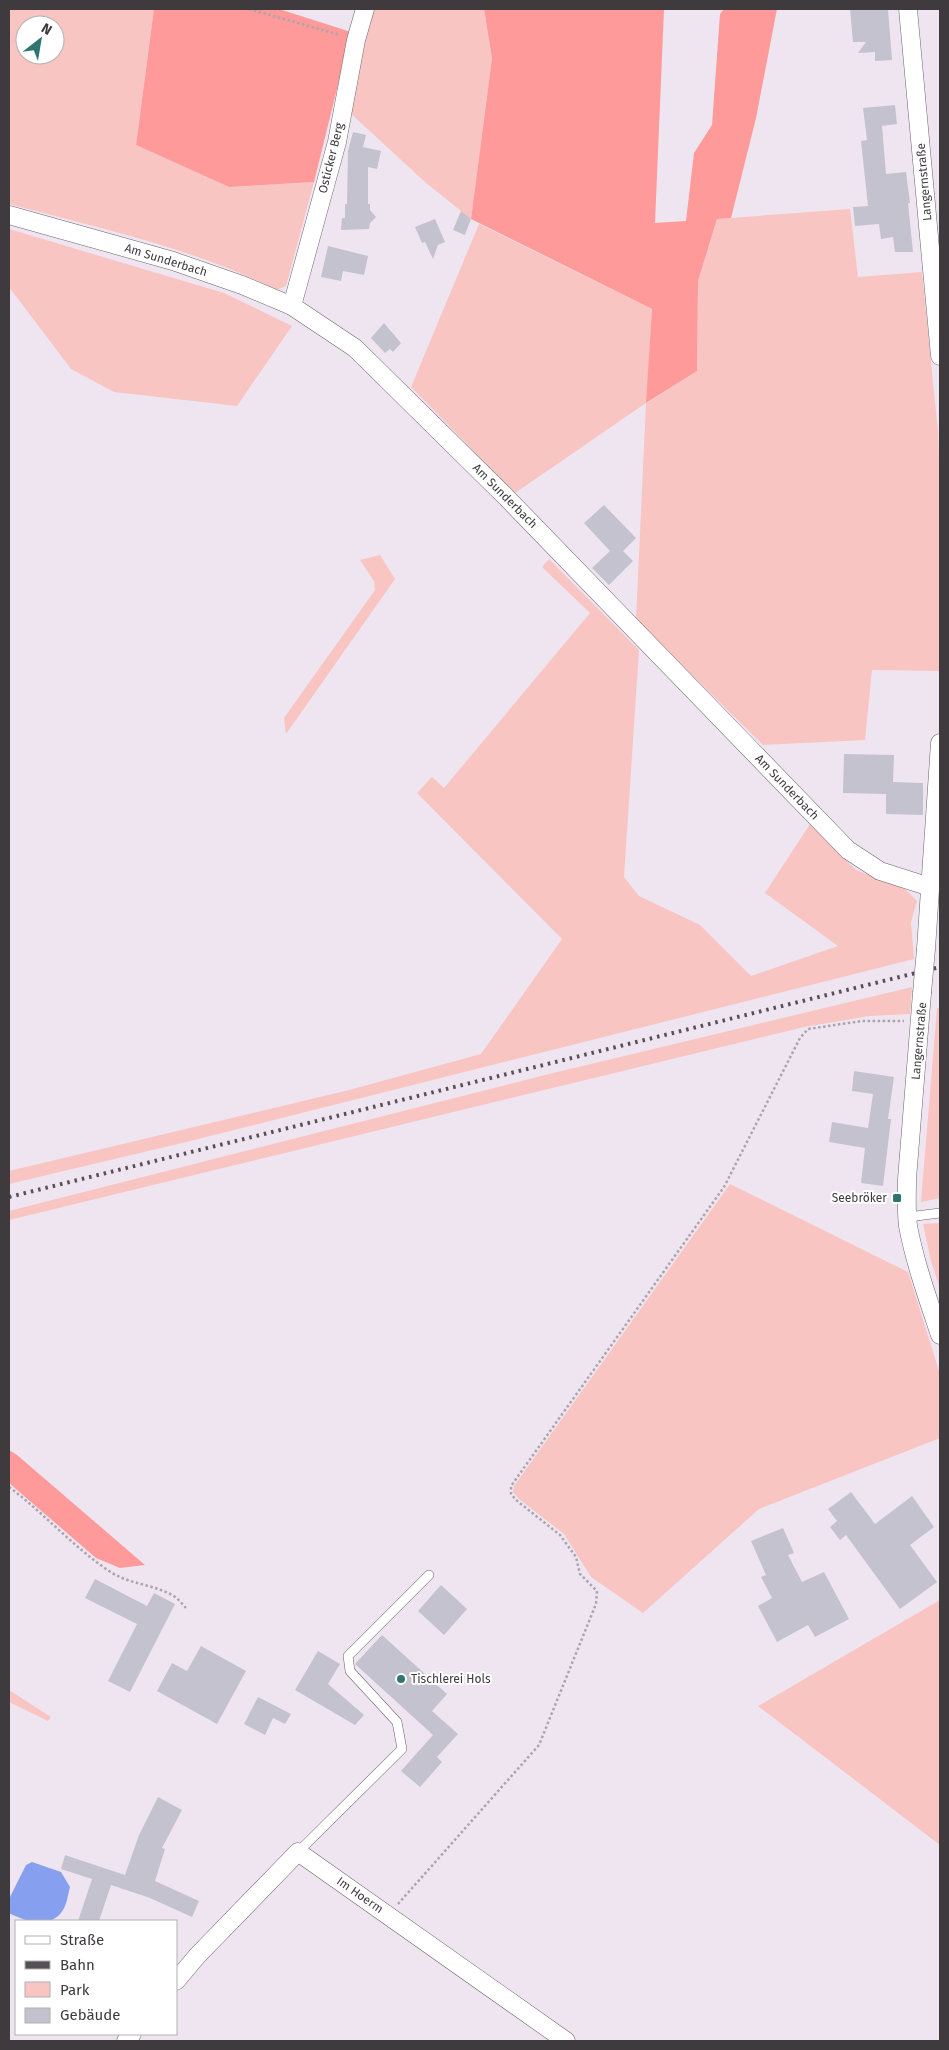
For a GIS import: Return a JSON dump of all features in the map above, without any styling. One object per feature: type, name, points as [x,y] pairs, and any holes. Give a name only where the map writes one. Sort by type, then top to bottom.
[{"type":"street","name":"Osticker Berg","points":[[292,306],[337,142],[356,40],[364,9]]},
{"type":"street","name":"Langernstraße","points":[[908,9],[940,356]]},
{"type":"street","name":"Am Sunderbach","points":[[9,215],[173,261],[242,285],[292,306],[355,348],[505,496],[848,850],[880,871],[930,887]]},
{"type":"street","name":"Langernstraße","points":[[940,742],[921,1020],[907,1179],[908,1217],[922,1280],[940,1335]]},
{"type":"street","name":"Im Hoerm","points":[[298,1852],[566,2041]]},
{"type":"street","points":[[178,1979],[197,1956],[298,1852]]},
{"type":"lane","points":[[908,1217],[940,1213]]},
{"type":"lane","points":[[298,1852],[402,1749],[397,1722],[350,1672],[348,1656],[429,1575]]},
{"type":"path","points":[[249,9],[356,40]]},
{"type":"path","points":[[389,1916],[407,1892],[539,1745],[596,1604],[596,1591],[580,1574],[576,1557],[560,1535],[516,1500],[511,1494],[511,1486],[724,1187],[800,1038],[808,1029],[862,1021],[921,1020]]},
{"type":"path","points":[[9,1487],[88,1556],[111,1572],[133,1583],[154,1587],[174,1596],[186,1608]]},
{"type":"green space","points":[[9,9],[154,9],[136,145],[229,187],[314,182],[286,286],[277,290],[212,262],[111,231],[9,204]]},
{"type":"green space","points":[[373,9],[484,9],[492,58],[471,219],[425,182],[348,111]]},
{"type":"green space","points":[[850,209],[858,277],[922,272],[938,432],[940,488],[940,671],[872,670],[865,740],[763,745],[636,620],[646,403],[515,493],[411,387],[479,224],[652,309],[647,403],[697,371],[698,281],[717,219]]},
{"type":"green space","points":[[9,229],[224,293],[292,326],[237,406],[114,392],[71,369],[9,287]]},
{"type":"green space","points":[[380,555],[395,579],[286,734],[284,718],[375,590],[374,581],[360,560]]},
{"type":"green space","points":[[549,559],[639,650],[624,877],[639,896],[700,925],[751,976],[838,946],[765,893],[810,824],[856,870],[904,888],[917,901],[911,922],[914,959],[186,1142],[9,1184],[9,1171],[349,1090],[481,1054],[562,939],[417,793],[432,777],[444,788],[590,613],[542,567]]},
{"type":"green space","points":[[912,987],[910,1014],[870,1016],[804,1027],[9,1220],[9,1211],[545,1075]]},
{"type":"green space","points":[[937,1008],[940,1008],[940,1198],[921,1202]]},
{"type":"green space","points":[[730,1184],[908,1272],[940,1374],[940,1438],[759,1509],[643,1613],[591,1577],[564,1534],[519,1499],[513,1492],[514,1486]]},
{"type":"green space","points":[[940,1223],[940,1289],[931,1261],[923,1224]]},
{"type":"green space","points":[[940,1600],[940,1845],[758,1706]]},
{"type":"green space","points":[[9,1690],[51,1717],[48,1721],[9,1702]]},
{"type":"shaded area","points":[[154,9],[279,9],[351,32],[314,182],[229,187],[136,145]]},
{"type":"shaded area","points":[[484,9],[664,9],[655,223],[686,221],[694,153],[712,125],[720,14],[724,9],[777,9],[756,118],[731,218],[717,219],[698,281],[697,371],[646,403],[652,309],[471,219],[492,58]]},
{"type":"shaded area","points":[[9,1450],[145,1565],[120,1568],[96,1558],[9,1483]]},
{"type":"water","points":[[32,1862],[61,1872],[70,1887],[64,1908],[52,1920],[26,1920],[9,1913],[9,1899],[26,1865]]},
{"type":"building","points":[[850,9],[888,9],[892,60],[875,61],[875,52],[858,53],[866,42],[853,42]]},
{"type":"building","points":[[895,105],[897,124],[882,126],[886,174],[906,172],[913,252],[895,252],[893,237],[881,239],[879,224],[855,226],[853,207],[868,206],[861,141],[867,140],[863,108]]},
{"type":"building","points":[[353,132],[366,135],[363,147],[381,151],[377,169],[368,167],[368,204],[370,204],[370,210],[376,217],[370,223],[369,229],[341,230],[342,218],[345,218],[345,204],[347,204],[348,151]]},
{"type":"building","points":[[461,211],[471,219],[465,235],[453,230]]},
{"type":"building","points":[[435,219],[445,242],[438,245],[433,259],[425,242],[422,243],[415,227]]},
{"type":"building","points":[[328,246],[368,256],[364,275],[343,271],[341,281],[321,277]]},
{"type":"building","points":[[384,323],[401,343],[393,352],[390,349],[385,353],[371,338]]},
{"type":"building","points":[[604,505],[636,538],[623,551],[633,561],[609,585],[592,568],[610,551],[584,523]]},
{"type":"building","points":[[844,754],[894,755],[893,782],[923,783],[923,815],[886,814],[886,794],[843,793]]},
{"type":"building","points":[[854,1071],[894,1077],[888,1119],[891,1119],[883,1186],[861,1183],[865,1148],[829,1142],[832,1122],[868,1128],[873,1094],[852,1091]]},
{"type":"building","points":[[851,1492],[875,1524],[912,1496],[934,1527],[910,1545],[937,1582],[900,1609],[846,1535],[840,1540],[830,1527],[837,1521],[828,1509]]},
{"type":"building","points":[[783,1528],[794,1553],[788,1555],[802,1582],[824,1572],[849,1619],[815,1637],[808,1625],[777,1642],[758,1606],[772,1598],[761,1577],[766,1575],[751,1541]]},
{"type":"building","points":[[95,1579],[147,1606],[154,1593],[175,1604],[130,1692],[108,1681],[137,1624],[85,1598]]},
{"type":"building","points":[[441,1585],[467,1609],[444,1635],[418,1611]]},
{"type":"building","name":"Tischlerei Hols","points":[[382,1635],[447,1694],[432,1711],[458,1734],[437,1757],[442,1762],[420,1787],[401,1771],[433,1735],[355,1664]]},
{"type":"building","points":[[201,1646],[246,1671],[217,1724],[157,1691],[172,1663],[187,1671]]},
{"type":"building","points":[[318,1651],[340,1664],[328,1684],[364,1715],[355,1725],[295,1690]]},
{"type":"building","points":[[258,1697],[291,1714],[285,1724],[273,1718],[265,1735],[244,1724]]},
{"type":"building","points":[[158,1797],[182,1810],[162,1848],[165,1849],[155,1881],[199,1901],[192,1917],[150,1898],[111,1885],[99,1920],[78,1920],[92,1879],[61,1869],[65,1855],[125,1875],[139,1835]]},
{"type":"railway","points":[[9,1197],[940,967]]},
{"type":"place","name":"Seebröker","points":[[897,1198]]},
{"type":"place","name":"Tischlerei Hols","points":[[401,1679]]}]
